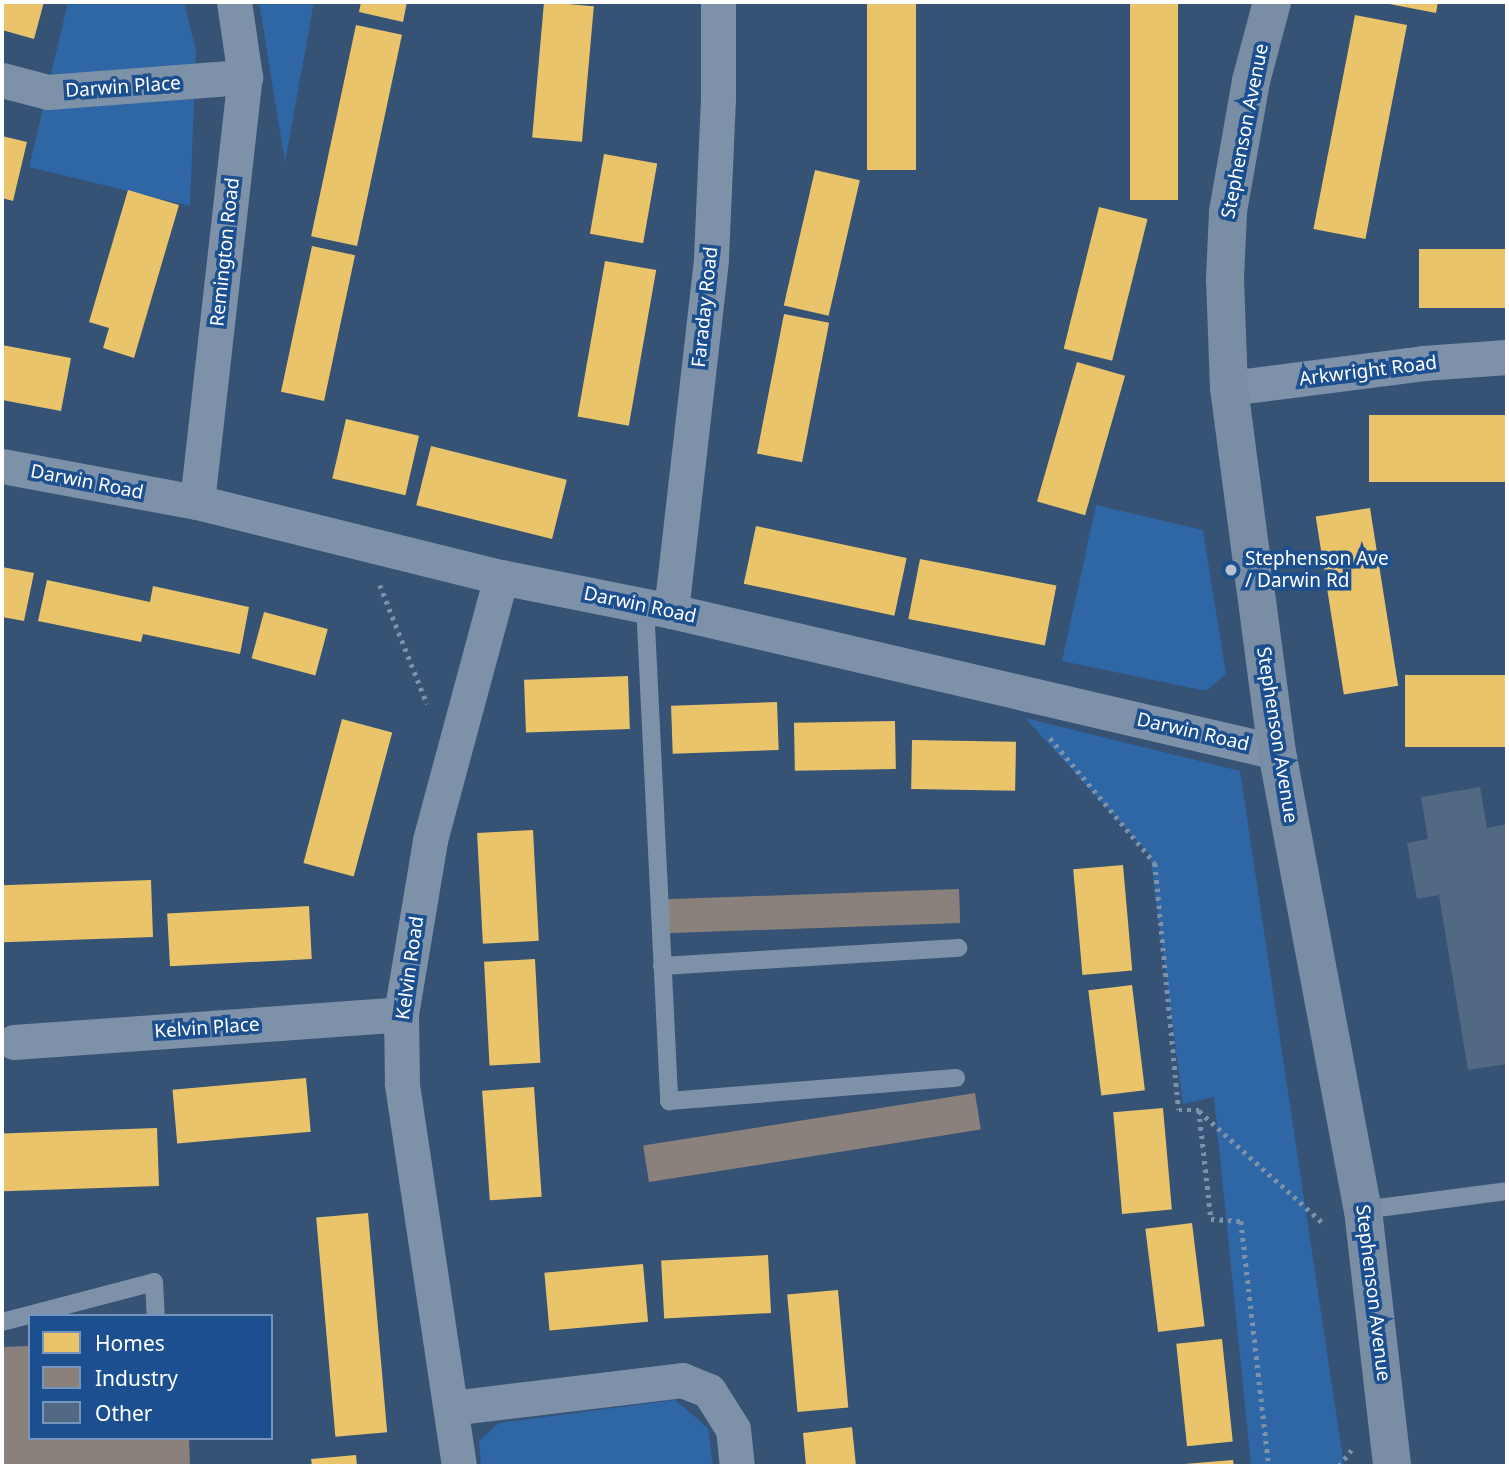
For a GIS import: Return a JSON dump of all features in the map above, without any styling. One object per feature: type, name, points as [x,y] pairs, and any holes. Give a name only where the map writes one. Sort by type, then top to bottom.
[{"type":"street","name":"Remington Road","points":[[197,502],[245,77],[234,2]]},
{"type":"street","name":"Faraday Road","points":[[658,608],[711,258],[718,98],[718,2]]},
{"type":"street","name":"Stephenson Avenue","points":[[1272,2],[1251,81],[1228,212],[1225,279],[1229,388],[1277,752],[1363,1210],[1392,1466]]},
{"type":"street","name":"Darwin Place","points":[[2,80],[48,92],[245,77]]},
{"type":"street","name":"Arkwright Road","points":[[1229,388],[1423,363],[1507,357]]},
{"type":"street","name":"Darwin Road","points":[[2,466],[197,502],[501,577],[658,608],[1277,752]]},
{"type":"street","name":"Kelvin Road","points":[[458,1466],[402,1083],[401,1014],[430,840],[501,577]]},
{"type":"street","name":"Kelvin Place","points":[[14,1042],[401,1014]]},
{"type":"street","points":[[451,1408],[682,1380],[709,1391],[733,1429],[737,1466]]},
{"type":"lane","points":[[658,608],[662,967],[669,1101],[956,1078]]},
{"type":"lane","points":[[662,967],[958,948]]},
{"type":"lane","points":[[1363,1210],[1507,1191]]},
{"type":"lane","points":[[32,1314],[154,1282],[156,1314]]},
{"type":"lane","points":[[2,1322],[28,1315]]},
{"type":"lane","points":[[2,1328],[28,1326]]},
{"type":"path","points":[[363,543],[451,764]]},
{"type":"path","points":[[1009,690],[1155,863],[1179,1110],[1199,1110],[1370,1267]]},
{"type":"path","points":[[1199,1110],[1211,1219],[1241,1221],[1269,1466]]},
{"type":"shaded area","points":[[68,2],[184,2],[196,50],[190,206],[29,167]]},
{"type":"shaded area","points":[[259,2],[314,2],[285,162]]},
{"type":"shaded area","points":[[1096,505],[1203,530],[1226,674],[1206,691],[1062,661]]},
{"type":"shaded area","points":[[1025,718],[1240,771],[1344,1466],[1251,1466],[1214,1097],[1183,1104],[1150,855]]},
{"type":"shaded area","points":[[675,1400],[708,1428],[713,1466],[481,1466],[479,1441],[499,1423]]},
{"type":"building: Homes","points":[[2,2],[44,2],[34,39],[2,30]]},
{"type":"building: Homes","points":[[361,2],[407,2],[403,22],[359,12]]},
{"type":"building: Homes","points":[[544,2],[594,6],[582,142],[532,137]]},
{"type":"building: Homes","points":[[867,2],[916,2],[916,170],[867,170]]},
{"type":"building: Homes","points":[[1130,2],[1178,2],[1178,200],[1130,200]]},
{"type":"building: Homes","points":[[1379,2],[1438,2],[1436,13]]},
{"type":"building: Homes","points":[[1355,15],[1407,25],[1365,239],[1313,229]]},
{"type":"building: Homes","points":[[356,25],[402,35],[357,246],[311,236]]},
{"type":"building: Homes","points":[[2,136],[27,142],[13,201],[2,198]]},
{"type":"building: Homes","points":[[604,154],[657,163],[643,243],[590,234]]},
{"type":"building: Homes","points":[[815,170],[860,180],[829,316],[784,305]]},
{"type":"building: Homes","points":[[128,190],[179,205],[134,358],[103,348],[109,328],[89,322]]},
{"type":"building: Homes","points":[[1099,207],[1148,219],[1112,361],[1064,349]]},
{"type":"building: Homes","points":[[312,246],[355,255],[324,401],[281,392]]},
{"type":"building: Homes","points":[[1419,249],[1507,249],[1507,308],[1419,308]]},
{"type":"building: Homes","points":[[605,261],[656,270],[629,426],[578,417]]},
{"type":"building: Homes","points":[[784,314],[829,323],[802,462],[757,453]]},
{"type":"building: Homes","points":[[2,345],[71,358],[61,411],[2,400]]},
{"type":"building: Homes","points":[[1077,362],[1125,376],[1085,515],[1037,501]]},
{"type":"building: Homes","points":[[1369,415],[1507,415],[1507,482],[1369,482]]},
{"type":"building: Homes","points":[[346,419],[419,436],[405,495],[332,478]]},
{"type":"building: Homes","points":[[431,446],[567,480],[552,539],[416,505]]},
{"type":"building: Homes","points":[[1370,508],[1398,686],[1344,694],[1316,517]]},
{"type":"building: Homes","points":[[756,526],[907,558],[894,616],[744,584]]},
{"type":"building: Homes","points":[[920,559],[1056,586],[1045,645],[908,619]]},
{"type":"building: Homes","points":[[2,567],[34,573],[24,621],[2,617]]},
{"type":"building: Homes","points":[[47,580],[150,602],[153,586],[249,607],[240,654],[143,634],[141,642],[38,621]]},
{"type":"building: Homes","points":[[264,612],[328,629],[315,675],[252,658]]},
{"type":"building: Homes","points":[[1405,675],[1507,675],[1507,747],[1405,747]]},
{"type":"building: Homes","points":[[628,676],[630,729],[526,733],[524,680]]},
{"type":"building: Homes","points":[[777,702],[779,750],[673,754],[671,706]]},
{"type":"building: Homes","points":[[342,719],[392,732],[354,876],[303,863]]},
{"type":"building: Homes","points":[[895,721],[896,769],[795,771],[794,723]]},
{"type":"building: Homes","points":[[912,740],[1016,742],[1015,791],[911,789]]},
{"type":"building: Homes","points":[[533,830],[539,941],[483,944],[477,833]]},
{"type":"building: Homes","points":[[1123,865],[1132,971],[1082,975],[1073,869]]},
{"type":"building: Homes","points":[[151,880],[153,937],[4,942],[2,885]]},
{"type":"building: Homes","points":[[309,906],[312,959],[170,966],[167,913]]},
{"type":"building: Homes","points":[[535,959],[540,1063],[490,1066],[484,962]]},
{"type":"building: Homes","points":[[1132,985],[1145,1090],[1101,1096],[1088,990]]},
{"type":"building: Homes","points":[[306,1078],[311,1132],[177,1143],[173,1090]]},
{"type":"building: Homes","points":[[534,1087],[542,1197],[490,1200],[482,1091]]},
{"type":"building: Homes","points":[[1163,1108],[1172,1210],[1122,1214],[1113,1112]]},
{"type":"building: Homes","points":[[157,1128],[159,1186],[4,1191],[2,1133]]},
{"type":"building: Homes","points":[[368,1213],[387,1432],[335,1437],[316,1218]]},
{"type":"building: Homes","points":[[1192,1223],[1205,1326],[1158,1332],[1145,1229]]},
{"type":"building: Homes","points":[[768,1255],[771,1313],[664,1319],[661,1261]]},
{"type":"building: Homes","points":[[643,1264],[648,1322],[549,1330],[544,1273]]},
{"type":"building: Homes","points":[[838,1290],[848,1408],[797,1412],[787,1294]]},
{"type":"building: Homes","points":[[1222,1339],[1233,1441],[1187,1446],[1176,1344]]},
{"type":"building: Homes","points":[[852,1427],[856,1466],[806,1466],[803,1433]]},
{"type":"building: Homes","points":[[356,1455],[357,1466],[312,1466],[311,1459]]},
{"type":"building: Homes","points":[[1233,1460],[1234,1466],[1184,1466],[1184,1464]]},
{"type":"building: Industry","points":[[959,889],[960,923],[666,933],[665,899]]},
{"type":"building: Industry","points":[[975,1093],[981,1130],[649,1182],[643,1146]]},
{"type":"building: Industry","points":[[28,1346],[28,1440],[189,1440],[190,1466],[2,1466],[2,1347]]},
{"type":"building: Other","points":[[1480,787],[1487,828],[1507,824],[1507,1064],[1468,1070],[1439,895],[1417,899],[1407,843],[1428,839],[1421,797]]},
{"type":"place","name":"Stephenson Ave / Darwin Rd","points":[[1231,570]]}]
